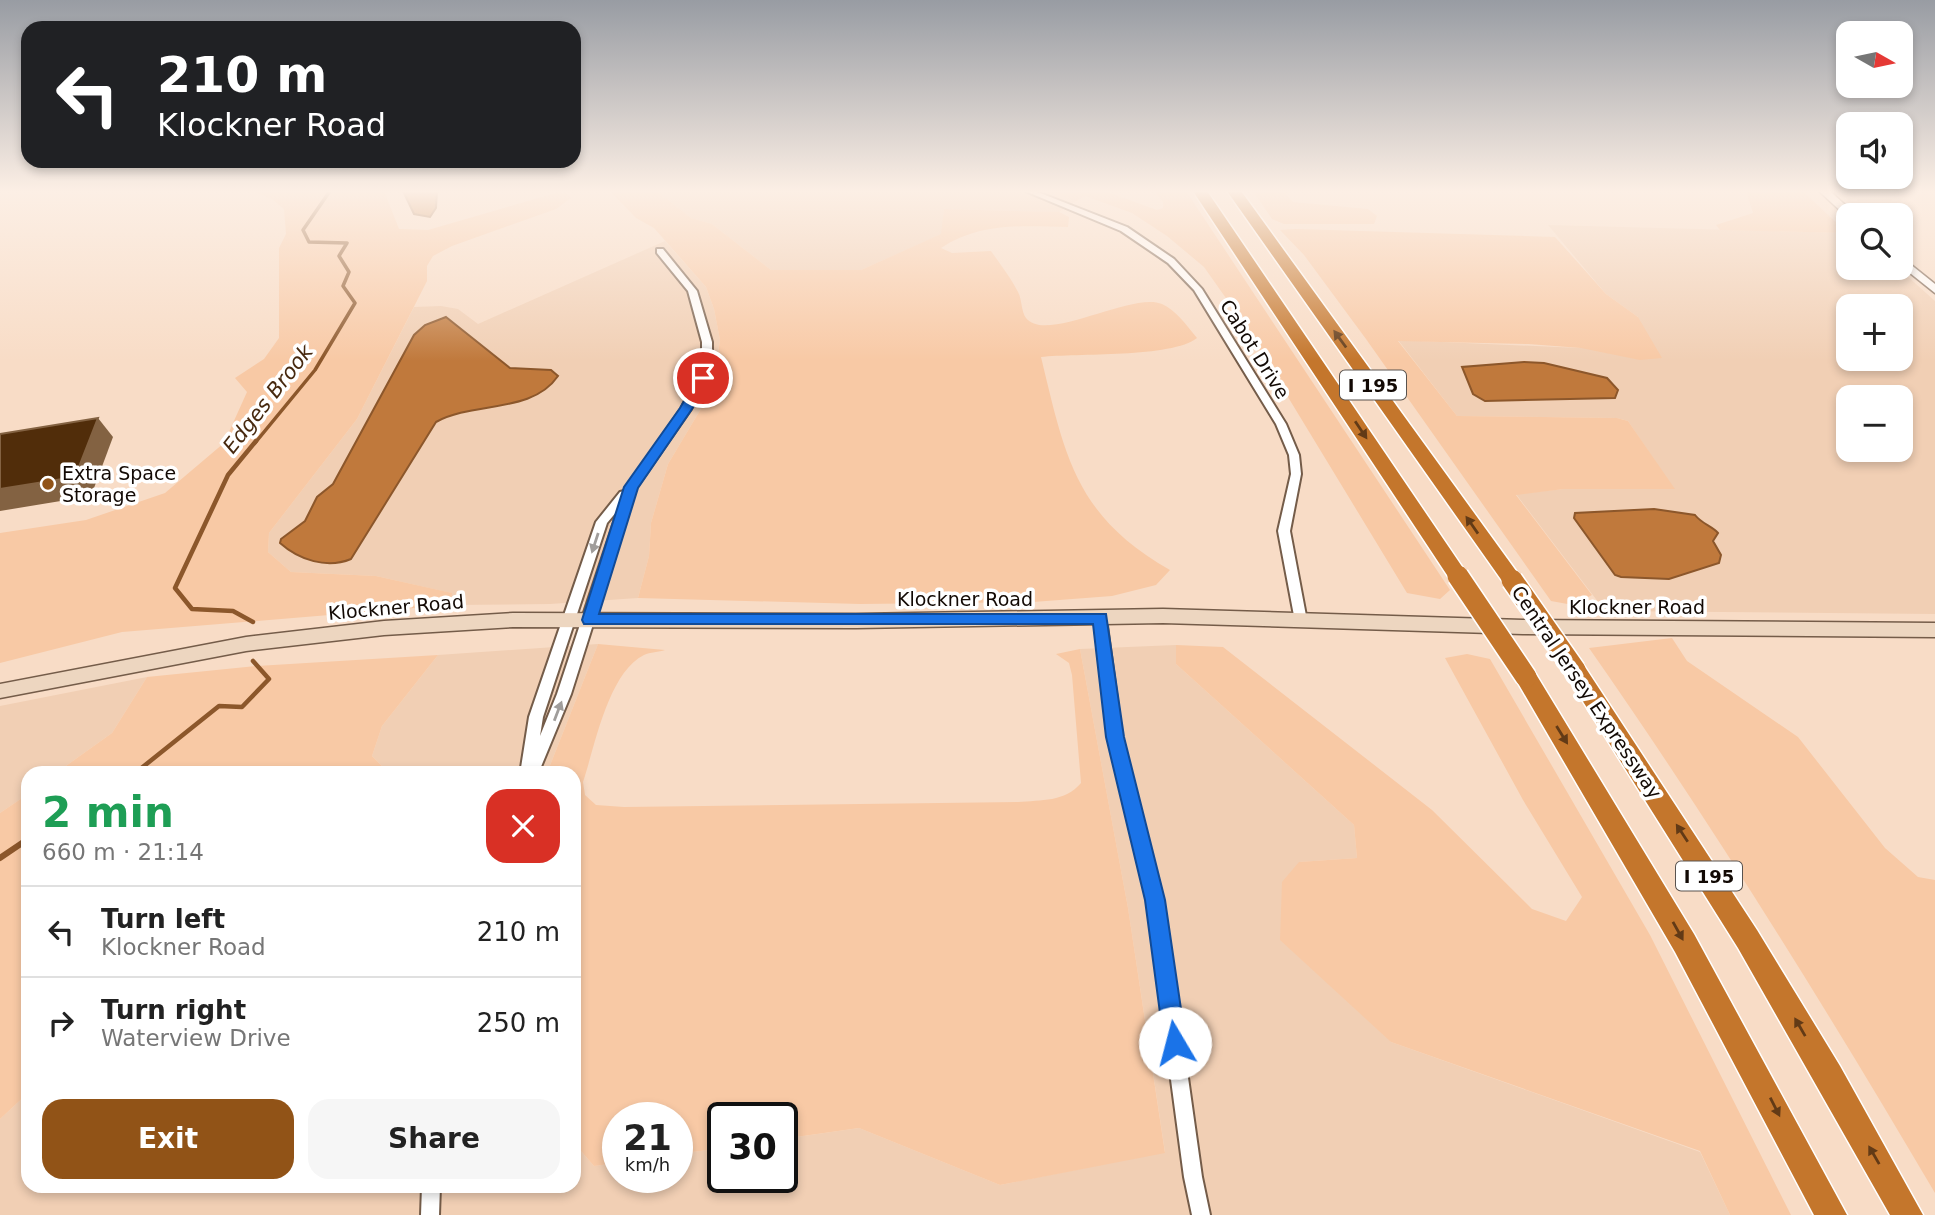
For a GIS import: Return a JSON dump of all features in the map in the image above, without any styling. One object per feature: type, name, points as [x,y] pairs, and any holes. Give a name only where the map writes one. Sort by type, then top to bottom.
[{"type":"highway","name":"I 195","points":[[1238,248],[1526,677],[1720,1004],[1830,1215]]},
{"type":"highway","name":"Central Jersey Expressway","points":[[1274,248],[1575,670],[1712,881],[1835,1086],[1907,1215]]},
{"type":"main road","name":"Klockner Road","points":[[0,691],[197,652],[287,639],[449,623],[1163,616],[1523,627],[1935,630]]},
{"type":"street","name":"Cabot Drive","points":[[1152,248],[1171,261],[1198,289],[1281,424],[1294,455],[1296,474],[1284,531],[1301,621]]},
{"type":"street","points":[[532,766],[564,694],[602,523],[631,487],[695,395],[709,356],[692,291],[660,251]]},
{"type":"street","points":[[1913,271],[1935,290]]},
{"type":"street","points":[[530,766],[536,717],[561,641],[580,620],[631,487]]},
{"type":"street","points":[[1100,618],[1115,737],[1155,900],[1193,1177],[1201,1215]]},
{"type":"street","points":[[430,1215],[431,1193]]},
{"type":"shaded area","points":[[279,248],[449,248],[433,256],[427,266],[427,281],[357,419],[269,533],[268,552],[291,572],[376,576],[452,593],[450,605],[122,632],[0,663],[0,533],[86,520],[165,493],[224,443],[247,392],[235,378],[264,359],[279,338]]},
{"type":"shaded area","points":[[650,248],[671,248],[706,287],[714,309],[720,340],[715,374],[705,402],[668,464],[651,523],[649,556],[638,598],[550,604],[450,605],[451,593],[376,576],[291,572],[268,552],[269,533],[357,419],[414,307],[441,306],[458,309],[478,324]]},
{"type":"shaded area","points":[[671,248],[742,248],[771,270],[861,270],[911,248],[942,248],[952,253],[991,251],[1018,292],[1026,318],[1036,324],[1070,322],[1131,304],[1148,302],[1162,304],[1172,310],[1197,338],[1167,349],[1146,352],[1041,357],[1067,454],[1094,505],[1113,528],[1170,570],[1156,585],[1112,596],[1033,602],[860,604],[638,598],[649,556],[651,523],[668,464],[705,402],[715,374],[720,340],[714,309],[706,287]]},
{"type":"shaded area","points":[[742,248],[911,248],[861,270],[771,270]]},
{"type":"shaded area","points":[[1181,248],[1224,248],[1450,590],[1440,599],[1407,593],[1240,318],[1204,267]]},
{"type":"shaded area","points":[[1297,248],[1565,248],[1606,294],[1638,317],[1662,358],[1640,360],[1581,348],[1528,344],[1398,341],[1457,416],[1617,418],[1628,421],[1675,489],[1564,489],[1516,495],[1592,595],[1573,605],[1551,601]]},
{"type":"shaded area","points":[[1567,248],[1836,248],[1836,280],[1911,280],[1935,301],[1935,614],[1605,611],[1516,494],[1564,489],[1674,489],[1628,421],[1617,418],[1457,416],[1398,340],[1580,348],[1638,317],[1606,294]]},
{"type":"shaded area","points":[[446,317],[510,368],[551,370],[558,376],[547,388],[518,402],[467,411],[436,422],[351,559],[323,563],[304,558],[288,549],[280,543],[281,539],[305,521],[317,497],[333,484],[414,335],[425,325]]},
{"type":"shaded area","points":[[1544,363],[1607,378],[1618,390],[1615,398],[1485,401],[1473,394],[1462,367]]},
{"type":"shaded area","points":[[1654,509],[1695,515],[1716,531],[1718,533],[1713,541],[1721,555],[1719,563],[1669,579],[1621,577],[1615,575],[1574,518],[1575,513]]},
{"type":"shaded area","points":[[1672,638],[1687,661],[1798,737],[1885,848],[1918,877],[1935,880],[1935,1193],[1767,917],[1680,781],[1589,648]]},
{"type":"shaded area","points":[[598,644],[550,766],[382,766],[372,756],[382,726],[438,655]]},
{"type":"shaded area","points":[[598,644],[665,650],[644,655],[632,664],[612,694],[583,782],[585,795],[596,805],[624,807],[1018,802],[1060,797],[1081,783],[1072,675],[1069,663],[1056,654],[1080,649],[1128,908],[1165,1153],[1000,1185],[859,1128],[798,1137],[798,1102],[707,1102],[707,1150],[693,1152],[693,1102],[602,1102],[602,1165],[594,1166],[581,1151],[581,766],[550,766]]},
{"type":"shaded area","points":[[1176,645],[1176,664],[1354,825],[1357,858],[1299,862],[1391,1042],[1700,1152],[1730,1215],[0,1215],[0,1119],[21,1100],[21,1193],[581,1193],[581,1151],[594,1166],[602,1165],[602,1193],[693,1193],[693,1152],[707,1150],[707,1193],[798,1193],[798,1137],[859,1128],[1000,1185],[1165,1152],[1128,908],[1080,649]]},
{"type":"shaded area","points":[[1176,645],[1223,647],[1432,810],[1532,909],[1566,921],[1582,897],[1523,800],[1445,658],[1467,654],[1490,659],[1650,935],[1791,1215],[1730,1215],[1700,1151],[1391,1042],[1280,940],[1282,882],[1299,862],[1357,858],[1354,825],[1176,664]]},
{"type":"shaded area","points":[[438,655],[382,726],[372,756],[382,766],[66,766],[112,733],[147,677],[257,666]]},
{"type":"shaded area","points":[[147,677],[112,733],[66,766],[21,766],[21,799],[0,813],[0,706]]},
{"type":"shaded area","points":[[21,799],[21,1100],[0,1119],[0,813]]},
{"type":"building","points":[[98,418],[75,477],[0,489],[0,434]]},
{"type":"waterway","name":"Edges Brook","points":[[255,443],[315,370],[355,303],[343,286],[349,272],[339,256],[344,248]]},
{"type":"waterway","name":"Edges Brook","points":[[253,622],[233,611],[192,609],[175,588],[228,475],[256,441]]},
{"type":"waterway","name":"Edges Brook","points":[[144,766],[219,706],[242,707],[269,679],[253,661]]},
{"type":"waterway","name":"Edges Brook","points":[[0,858],[21,844]]},
{"type":"place","name":"Extra Space Storage","points":[[48,484]]},
{"type":"route","points":[[703,378],[686,409],[631,487],[590,620],[1100,618],[1115,737],[1155,900],[1175,1043]]}]
